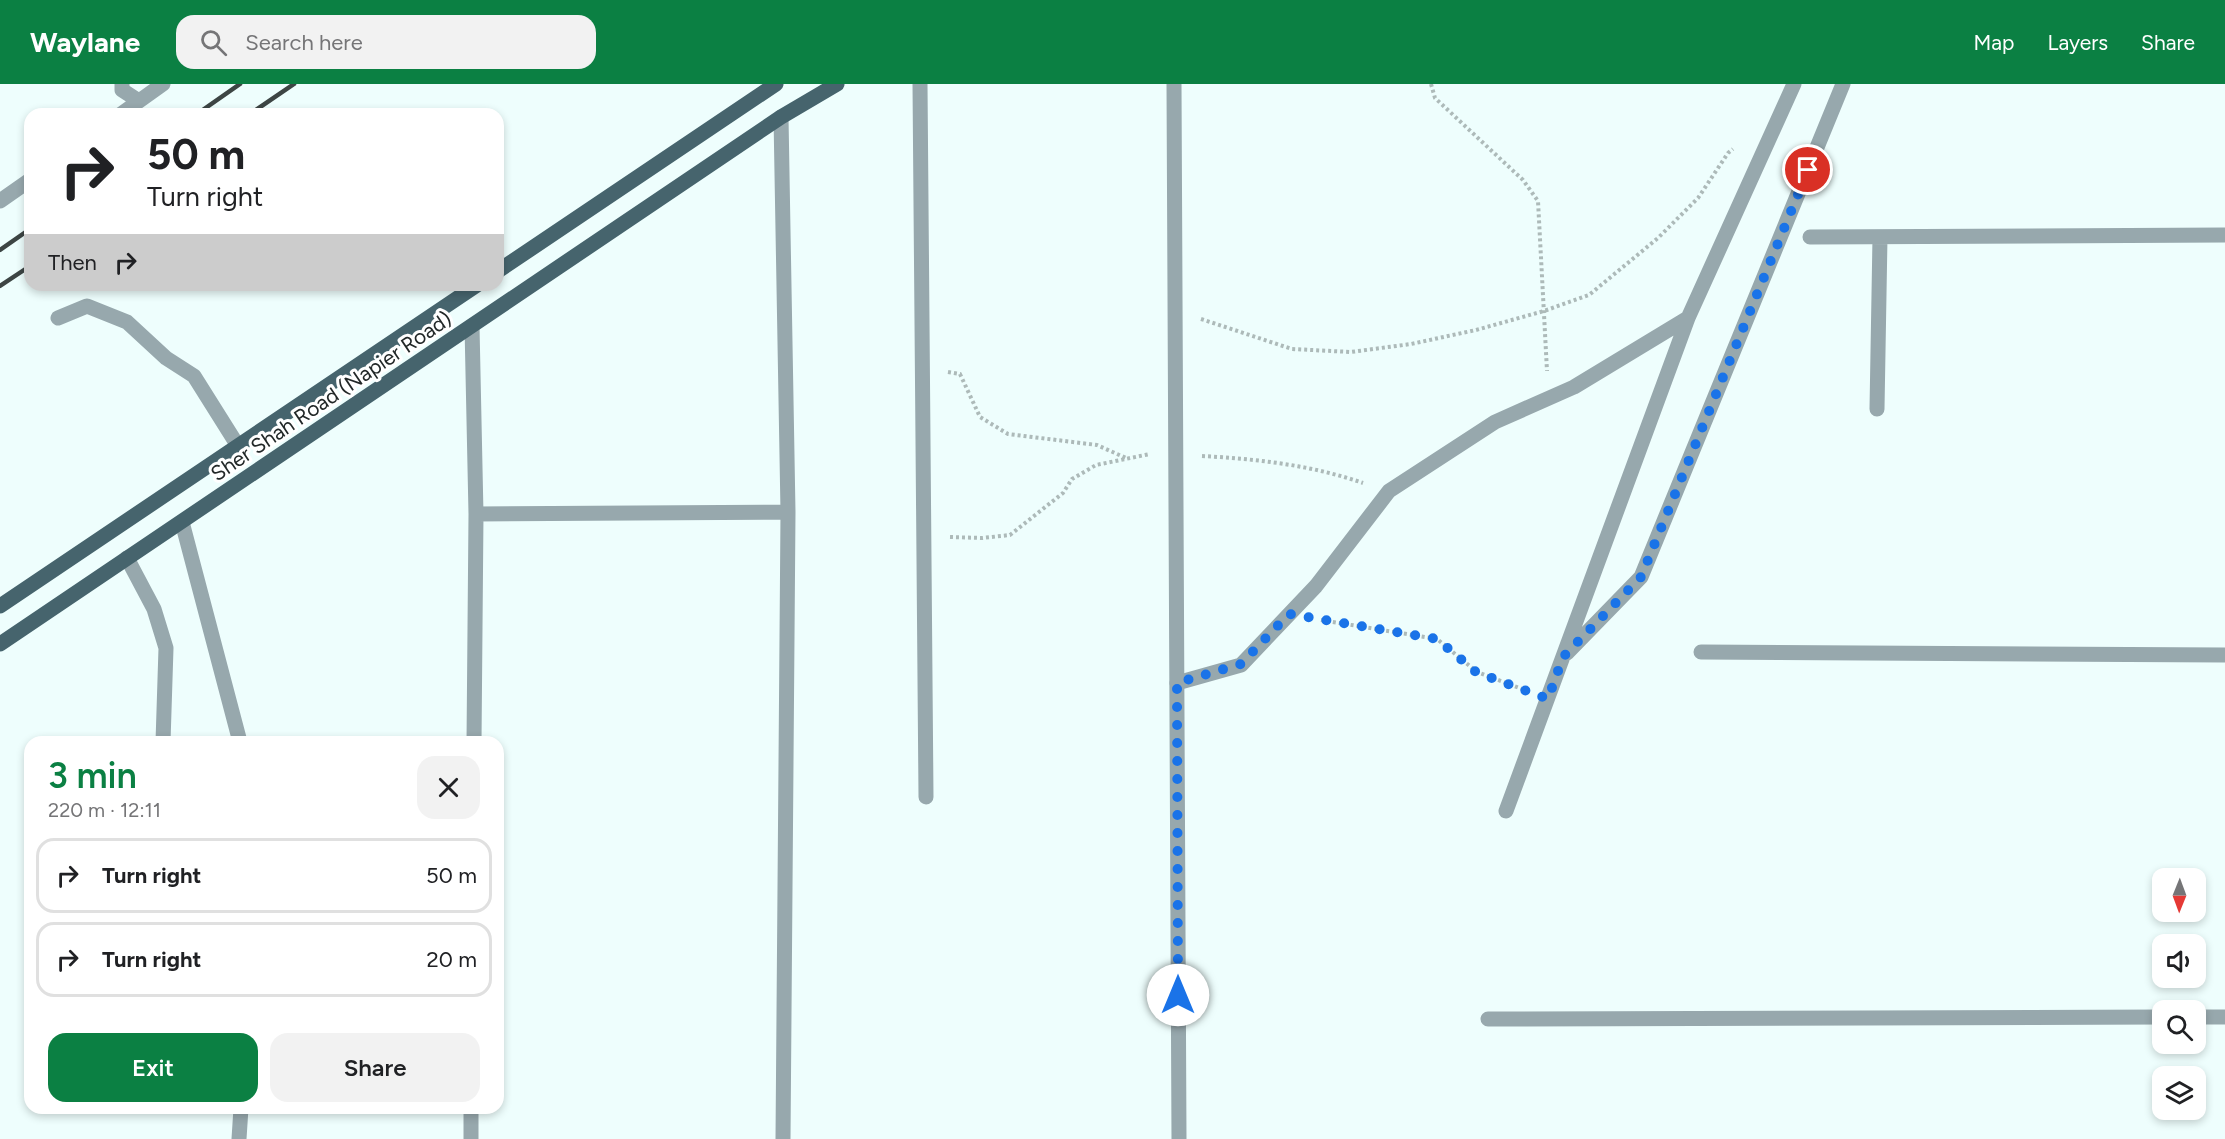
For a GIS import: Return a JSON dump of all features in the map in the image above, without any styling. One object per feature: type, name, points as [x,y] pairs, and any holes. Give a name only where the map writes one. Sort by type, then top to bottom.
[{"type":"main road","points":[[504,267],[776,84]]},
{"type":"main road","name":"Sher Shah Road (Napier Road)","points":[[0,644],[781,117],[837,84]]},
{"type":"main road","name":"Sher Shah Road (Napier Road)","points":[[0,606],[468,291]]},
{"type":"street","points":[[122,84],[122,90],[139,101]]},
{"type":"street","points":[[129,108],[164,84]]},
{"type":"street","points":[[920,84],[926,797]]},
{"type":"street","points":[[1174,84],[1179,1139]]},
{"type":"street","points":[[1506,811],[1688,318],[1794,84]]},
{"type":"street","points":[[1563,657],[1641,577],[1843,84]]},
{"type":"street","points":[[781,117],[788,512],[783,1139]]},
{"type":"street","points":[[0,201],[24,184]]},
{"type":"street","points":[[1810,237],[2225,235]]},
{"type":"street","points":[[1877,409],[1880,237]]},
{"type":"street","points":[[58,318],[87,306],[127,322],[166,358],[194,376],[238,446]]},
{"type":"street","points":[[1177,683],[1241,664],[1316,586],[1389,491],[1495,422],[1574,387],[1688,318]]},
{"type":"street","points":[[472,326],[476,514],[474,736]]},
{"type":"street","points":[[476,514],[788,512]]},
{"type":"street","points":[[182,522],[238,736]]},
{"type":"street","points":[[127,558],[154,609],[166,648],[163,736]]},
{"type":"street","points":[[1701,652],[2225,654]]},
{"type":"street","points":[[1488,1019],[2152,1017]]},
{"type":"street","points":[[2206,1017],[2225,1017]]},
{"type":"street","points":[[239,1139],[241,1114]]},
{"type":"street","points":[[471,1114],[471,1139]]},
{"type":"path","points":[[1431,84],[1435,98],[1523,180],[1538,201],[1548,399]]},
{"type":"path","points":[[1175,310],[1292,349],[1351,352],[1411,344],[1476,330],[1544,311],[1589,295],[1658,238],[1698,198],[1728,153],[1744,140],[1775,125]]},
{"type":"path","points":[[922,369],[960,374],[980,417],[1008,434],[1097,445],[1127,459]]},
{"type":"path","points":[[924,537],[982,538],[1010,535],[1063,493],[1072,479],[1096,465],[1146,454],[1240,458],[1329,471],[1389,491]]},
{"type":"path","points":[[1289,614],[1437,639],[1476,672],[1548,699]]},
{"type":"railway","points":[[206,108],[240,84]]},
{"type":"railway","points":[[259,108],[294,84]]},
{"type":"railway","points":[[0,250],[24,233]]},
{"type":"railway","points":[[0,286],[24,270]]},
{"type":"route","points":[[1178,995],[1177,683],[1241,664],[1289,614],[1437,639],[1476,672],[1548,699],[1563,657],[1641,577],[1808,170]]}]
